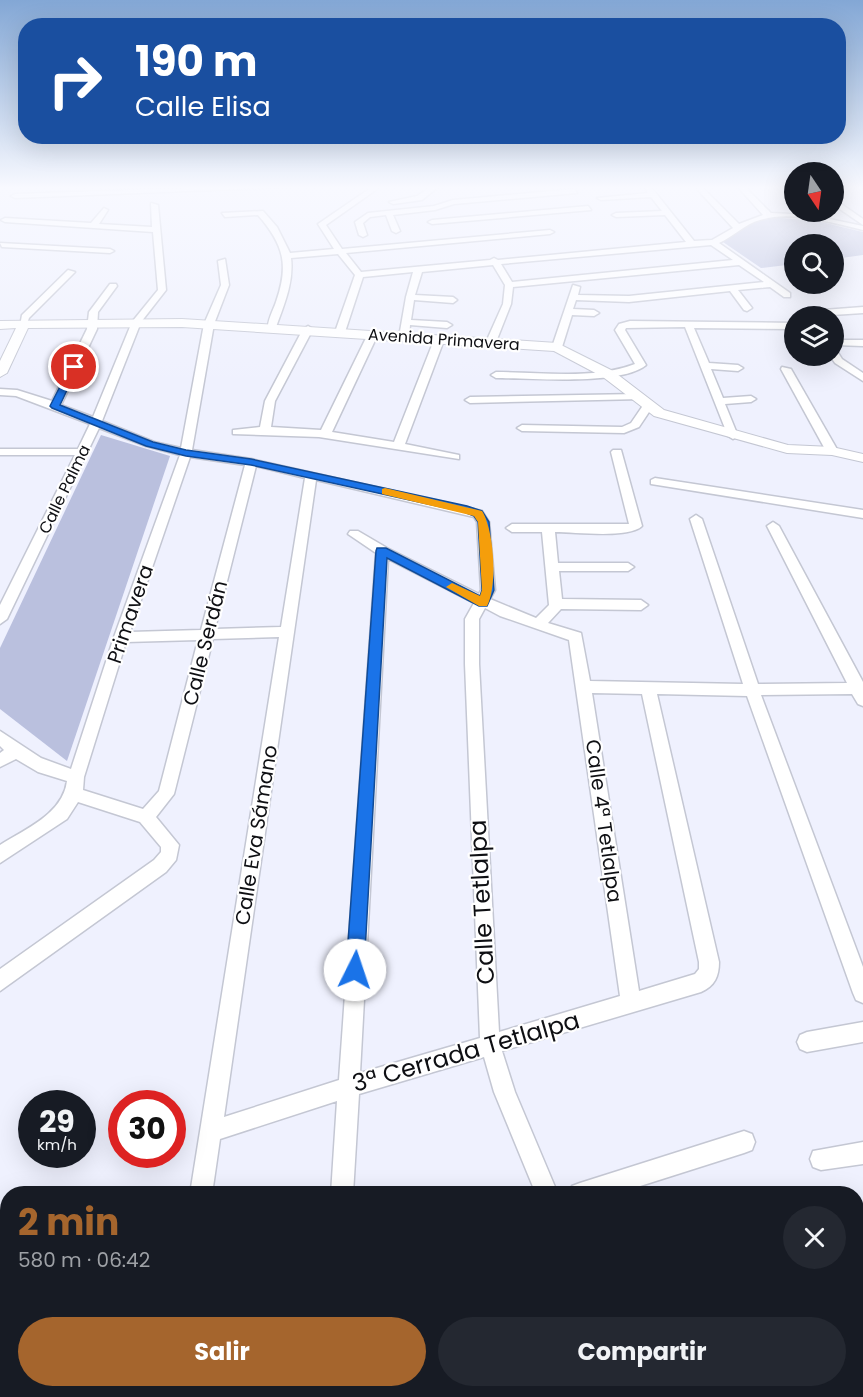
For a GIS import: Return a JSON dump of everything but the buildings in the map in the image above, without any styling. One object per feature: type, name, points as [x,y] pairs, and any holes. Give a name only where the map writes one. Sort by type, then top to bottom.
[{"type":"street","name":"Calle Palma","points":[[0,620],[96,423],[136,322],[162,290],[158,252]]},
{"type":"street","points":[[271,327],[286,288],[287,252]]},
{"type":"street","points":[[288,256],[327,252]]},
{"type":"street","points":[[340,252],[359,274]]},
{"type":"street","points":[[359,274],[419,268],[460,259],[494,260],[591,252]]},
{"type":"street","points":[[728,252],[787,295]]},
{"type":"street","points":[[491,342],[507,304],[509,285],[494,260]]},
{"type":"street","name":"Primavera","points":[[74,794],[76,777],[186,453],[209,324],[225,285],[222,261]]},
{"type":"street","points":[[509,285],[742,262]]},
{"type":"street","points":[[404,337],[410,297],[419,268]]},
{"type":"street","points":[[0,373],[22,331],[25,317],[71,272]]},
{"type":"street","points":[[340,332],[359,274]]},
{"type":"street","points":[[557,347],[577,278]]},
{"type":"street","points":[[573,297],[629,299],[771,284]]},
{"type":"street","points":[[55,406],[92,329],[89,322],[93,312],[113,286]]},
{"type":"street","points":[[732,288],[747,308]]},
{"type":"street","points":[[410,297],[453,300]]},
{"type":"street","points":[[844,312],[863,310]]},
{"type":"street","points":[[569,312],[594,314]]},
{"type":"street","name":"Avenida Primavera","points":[[0,325],[89,322],[209,324],[557,347],[608,374],[659,413],[733,436],[787,449],[832,451],[863,458]]},
{"type":"street","points":[[407,322],[447,325]]},
{"type":"street","points":[[496,375],[608,374],[633,370],[641,365],[620,330],[622,326],[640,323],[784,326]]},
{"type":"street","points":[[688,324],[733,436]]},
{"type":"street","points":[[265,429],[270,402],[308,329]]},
{"type":"street","points":[[325,434],[373,334]]},
{"type":"street","points":[[398,447],[439,340]]},
{"type":"street","points":[[844,345],[863,344]]},
{"type":"street","points":[[844,365],[860,374]]},
{"type":"street","points":[[704,366],[738,368]]},
{"type":"street","points":[[786,369],[832,451]]},
{"type":"street","points":[[0,392],[17,393],[55,406],[150,444],[186,453],[251,462],[310,475]]},
{"type":"street","points":[[720,401],[751,399]]},
{"type":"street","points":[[470,400],[643,401],[635,425],[624,430],[522,428]]},
{"type":"street","points":[[237,432],[265,429],[325,434],[455,457]]},
{"type":"street","points":[[0,453],[82,452]]},
{"type":"street","points":[[512,528],[628,530],[636,526],[616,452]]},
{"type":"street","name":"Calle Serdán","points":[[146,817],[166,794],[251,462]]},
{"type":"street","name":"Calle Tetlalpa","points":[[310,475],[478,514],[483,522],[488,590],[483,603],[472,619],[472,664],[490,1045],[505,1092],[545,1186]]},
{"type":"street","name":"Calle Eva Sámano","points":[[202,1186],[310,475]]},
{"type":"street","points":[[655,482],[863,514]]},
{"type":"street","points":[[696,519],[752,690],[863,993]]},
{"type":"street","points":[[584,687],[649,690],[861,692],[773,526]]},
{"type":"street","points":[[354,534],[483,603],[539,624],[556,604],[548,528]]},
{"type":"street","points":[[342,1186],[382,551]]},
{"type":"street","points":[[552,567],[627,567]]},
{"type":"street","points":[[556,604],[641,605]]},
{"type":"street","name":"Calle 4ª Tetlalpa","points":[[539,624],[576,637],[631,1004]]},
{"type":"street","points":[[122,637],[287,632]]},
{"type":"street","name":"3ª Cerrada Tetlalpa","points":[[210,1132],[348,1087],[701,982],[709,973],[708,962],[649,690]]},
{"type":"street","points":[[0,737],[15,752],[43,769],[76,777]]},
{"type":"street","points":[[0,761],[15,752]]},
{"type":"street","points":[[0,855],[61,814],[74,794],[146,817],[170,845],[170,855],[160,866],[0,981]]},
{"type":"street","points":[[807,1042],[863,1032]]},
{"type":"street","points":[[606,1186],[744,1143]]},
{"type":"street","points":[[820,1159],[863,1153]]},
{"type":"shaded area","points":[[738,252],[784,252],[784,265],[761,268]]},
{"type":"shaded area","points":[[844,252],[863,252],[863,255],[844,258]]},
{"type":"shaded area","points":[[101,435],[170,456],[67,761],[0,709],[0,648]]},
{"type":"slow traffic","points":[[385,492],[467,509],[478,514],[483,522],[488,590],[483,603],[452,587]]},
{"type":"route","points":[[74,367],[55,406],[150,444],[186,453],[251,462],[467,509],[478,514],[483,522],[488,590],[483,603],[382,551],[355,970]]}]
